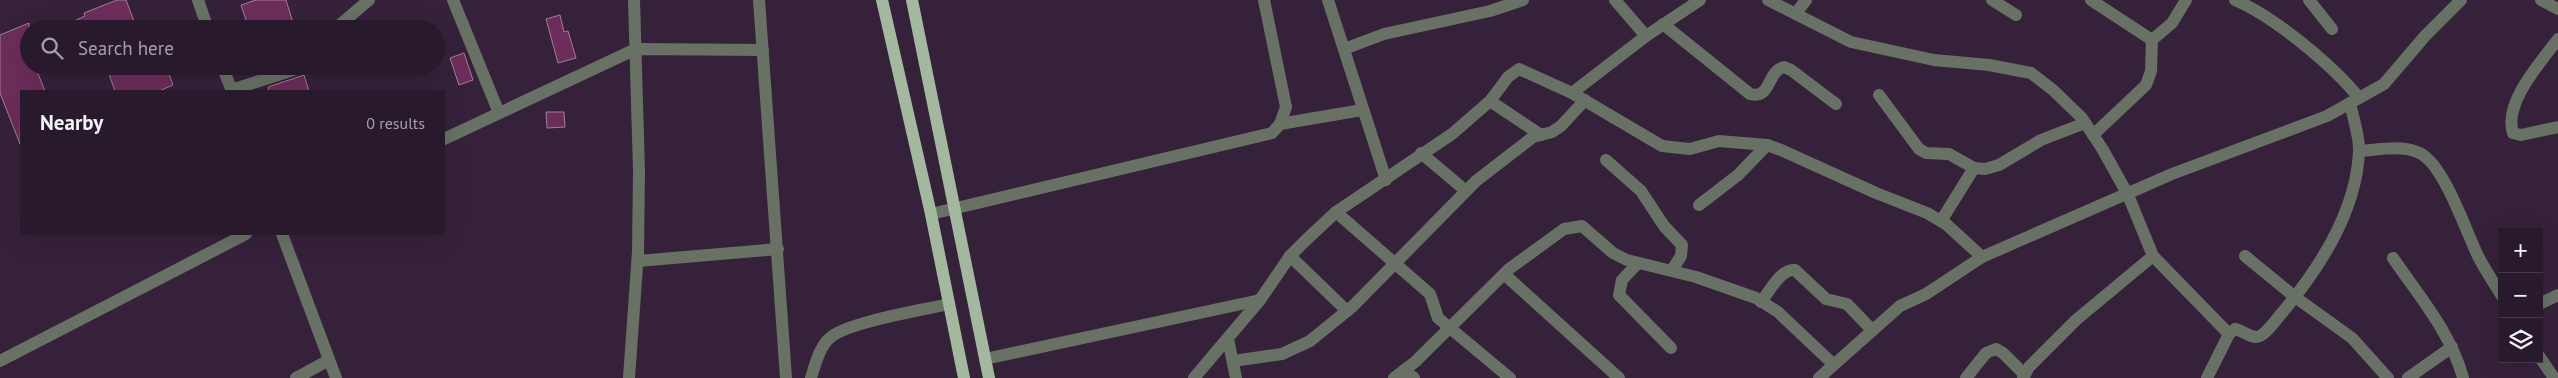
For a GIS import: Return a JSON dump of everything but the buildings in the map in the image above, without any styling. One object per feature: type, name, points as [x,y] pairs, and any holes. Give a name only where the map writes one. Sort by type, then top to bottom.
[{"type":"main road","points":[[882,0],[931,214],[964,378]]},
{"type":"main road","points":[[912,0],[956,208],[989,378]]},
{"type":"street","points":[[198,0],[205,20]]},
{"type":"street","points":[[346,20],[369,0]]},
{"type":"street","points":[[454,0],[499,113]]},
{"type":"street","points":[[629,378],[638,261],[639,171],[634,0]]},
{"type":"street","points":[[759,0],[786,378]]},
{"type":"street","points":[[931,214],[1272,133],[1280,124],[1286,108],[1264,0]]},
{"type":"street","points":[[1328,0],[1386,180]]},
{"type":"street","points":[[1344,49],[1384,34],[1490,11],[1523,0]]},
{"type":"street","points":[[1615,0],[1646,36]]},
{"type":"street","points":[[1572,93],[1646,36],[1700,0]]},
{"type":"street","points":[[1768,0],[1851,42],[1934,60],[1989,65],[2031,73],[2053,90],[2085,123],[2128,195],[2153,256],[2229,334]]},
{"type":"street","points":[[1796,13],[1806,0]]},
{"type":"street","points":[[1992,0],[2016,16]]},
{"type":"street","points":[[2091,0],[2152,40]]},
{"type":"street","points":[[2092,134],[2146,85],[2151,71],[2152,40],[2172,23],[2186,0]]},
{"type":"street","points":[[2207,378],[2229,334],[2236,330],[2253,337],[2259,337],[2295,297],[2337,236],[2355,181],[2360,151],[2355,101],[2337,73],[2269,19],[2253,8],[2235,0]]},
{"type":"street","points":[[2309,0],[2332,28]]},
{"type":"street","points":[[1819,378],[1900,306],[1926,294],[1982,257],[2128,195],[2172,174],[2327,116],[2384,84],[2425,36],[2461,0]]},
{"type":"street","points":[[2541,0],[2558,10]]},
{"type":"street","points":[[1663,24],[1750,94],[1760,95],[1764,92],[1775,73],[1784,67],[1791,70],[1836,104]]},
{"type":"street","points":[[2558,39],[2521,91],[2510,125],[2513,133],[2521,136],[2558,127]]},
{"type":"street","points":[[445,139],[636,49],[763,50]]},
{"type":"street","points":[[1194,378],[1260,300],[1290,256],[1336,212],[1386,180],[1421,153],[1452,134],[1490,101],[1508,77],[1519,69],[1586,100],[1662,146],[1690,149],[1719,141],[1767,145],[1941,221],[1982,257]]},
{"type":"street","points":[[225,75],[231,90],[278,75]]},
{"type":"street","points":[[1880,95],[1919,148],[1926,153],[1956,157],[1974,168],[1985,169],[1999,165],[2041,140],[2085,123]]},
{"type":"street","points":[[1232,361],[1282,354],[1297,349],[1310,341],[1347,311],[1466,191],[1522,145],[1561,126],[1586,100]]},
{"type":"street","points":[[1490,101],[1541,135]]},
{"type":"street","points":[[1280,124],[1362,110]]},
{"type":"street","points":[[1699,206],[1738,175],[1767,145]]},
{"type":"street","points":[[2360,151],[2403,148],[2419,152],[2431,162],[2449,190],[2479,257],[2498,289]]},
{"type":"street","points":[[1421,153],[1466,191]]},
{"type":"street","points":[[1606,160],[1641,191],[1664,226],[1682,245],[1681,256],[1672,270]]},
{"type":"street","points":[[1941,221],[1974,168]]},
{"type":"street","points":[[1336,212],[1430,294],[1436,314],[1510,378]]},
{"type":"street","points":[[1404,375],[1504,274],[1564,229],[1574,226],[1582,226],[1614,253],[1638,263],[1672,270],[1730,287],[1762,302],[1778,312],[1833,364]]},
{"type":"street","points":[[0,361],[244,235]]},
{"type":"street","points":[[282,235],[336,378]]},
{"type":"street","points":[[638,261],[778,249]]},
{"type":"street","points":[[1290,256],[1347,311]]},
{"type":"street","points":[[1966,378],[1986,352],[1996,349],[2002,352],[2024,377],[2029,367],[2076,320],[2153,256]]},
{"type":"street","points":[[2245,256],[2295,297],[2352,338],[2388,378]]},
{"type":"street","points":[[2393,258],[2452,347],[2463,378]]},
{"type":"street","points":[[1638,263],[1622,280],[1619,295],[1671,348]]},
{"type":"street","points":[[1762,302],[1783,273],[1794,270],[1826,299],[1847,304],[1872,330]]},
{"type":"street","points":[[1504,274],[1619,378]]},
{"type":"street","points":[[2543,302],[2558,295]]},
{"type":"street","points":[[985,359],[1260,300]]},
{"type":"street","points":[[811,378],[820,353],[830,337],[847,328],[950,304]]},
{"type":"street","points":[[1228,339],[1236,378]]},
{"type":"street","points":[[2408,378],[2452,347]]},
{"type":"street","points":[[296,378],[329,360]]},
{"type":"street","points":[[2543,361],[2555,376]]}]
